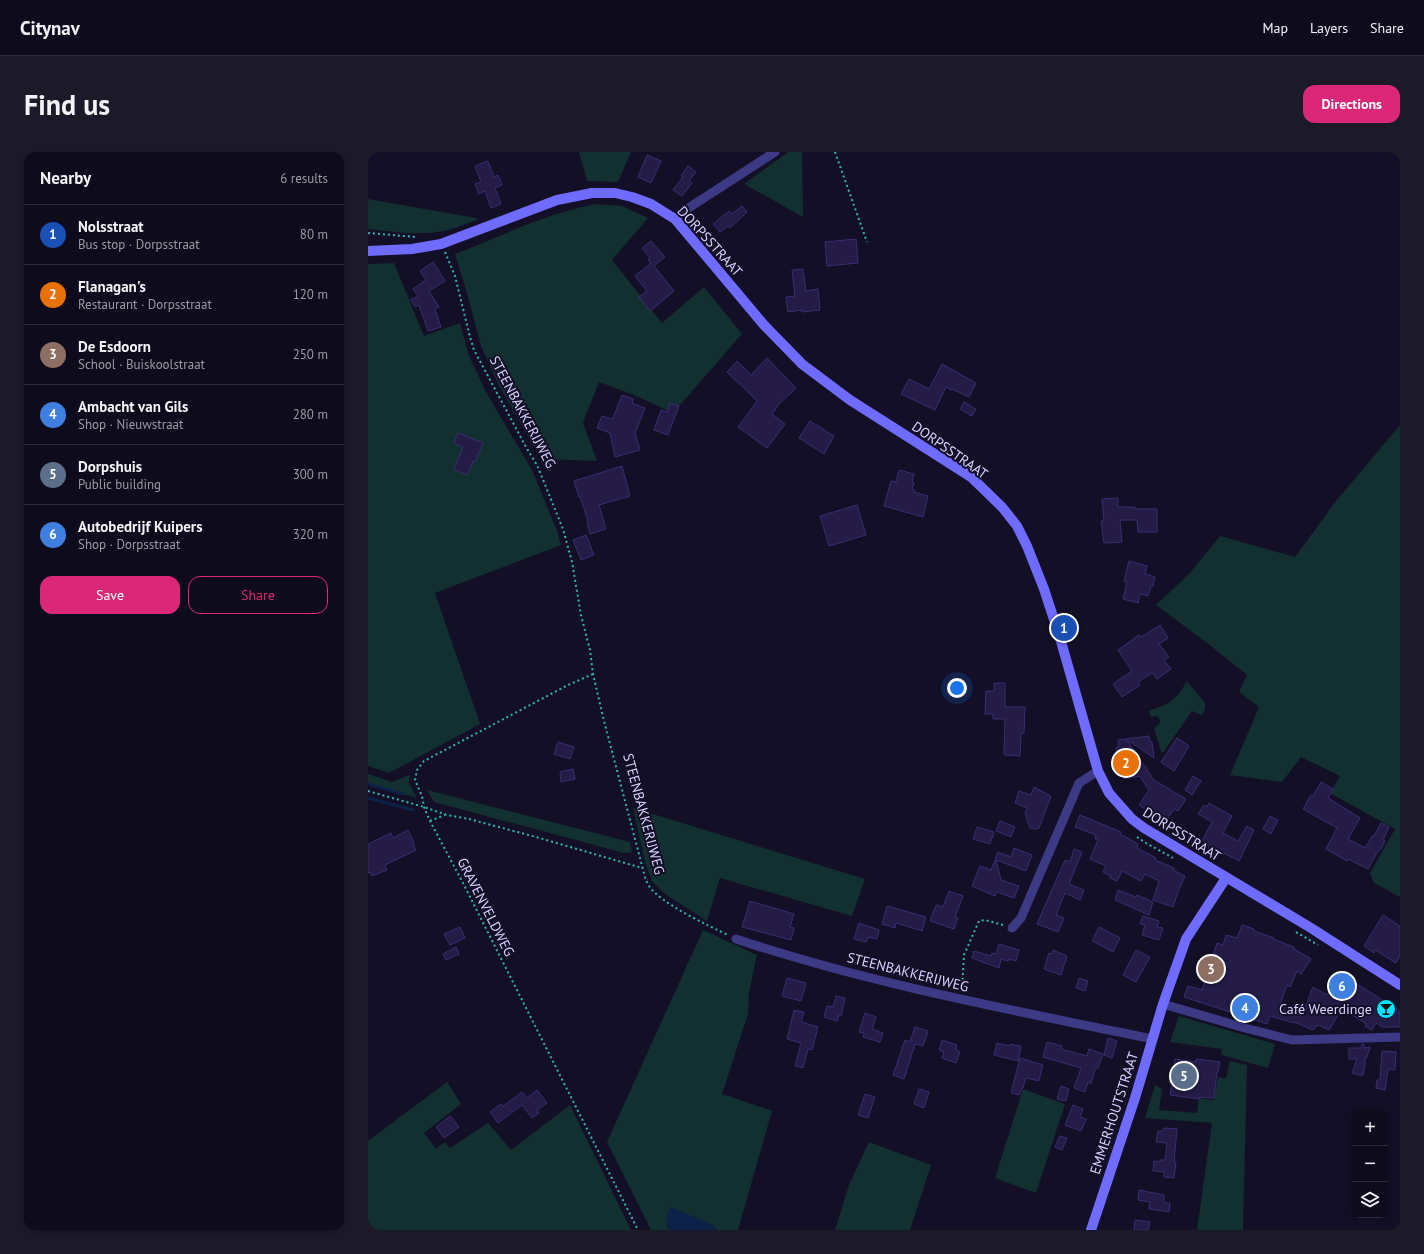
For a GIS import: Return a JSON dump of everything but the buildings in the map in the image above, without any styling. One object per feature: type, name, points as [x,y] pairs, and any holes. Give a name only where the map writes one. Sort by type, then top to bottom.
[{"type":"main road","name":"DORPSSTRAAT","points":[[368,251],[442,247],[557,200],[592,193],[614,193],[632,197],[651,204],[675,219],[764,325],[802,364],[850,400],[971,477],[1002,507],[1017,526],[1027,546],[1054,617],[1098,771],[1109,793],[1132,819],[1144,828],[1226,878],[1311,928],[1400,985]]},
{"type":"main road","name":"EMMERHOUTSTRAAT","points":[[1091,1230],[1152,1039],[1186,939],[1226,878]]},
{"type":"street","points":[[675,219],[687,209],[775,152]]},
{"type":"street","points":[[1012,928],[1021,918],[1079,783],[1098,771]]},
{"type":"street","name":"STEENBAKKERIJWEG","points":[[736,939],[800,959],[881,981],[961,1000],[1152,1039]]},
{"type":"street","points":[[1164,1004],[1292,1040],[1400,1037]]},
{"type":"path","points":[[835,152],[867,242]]},
{"type":"path","points":[[368,233],[416,238]]},
{"type":"path","points":[[442,247],[451,248]]},
{"type":"path","name":"STEENBAKKERIJWEG","points":[[442,247],[454,276],[474,350],[526,447],[538,465],[563,529],[572,562],[581,615],[590,650],[593,674],[642,868],[649,886],[662,898],[704,924],[736,939]]},
{"type":"path","name":"GRAVENVELDWEG","points":[[593,674],[568,685],[424,761],[417,770],[416,780],[430,821],[463,883],[638,1230]]},
{"type":"path","points":[[368,791],[447,815],[469,819],[536,837],[642,868]]},
{"type":"path","points":[[430,821],[447,815]]},
{"type":"path","name":"DORPSSTRAAT","points":[[1133,833],[1146,843],[1177,860]]},
{"type":"path","points":[[961,1000],[964,955],[979,921],[985,920],[1012,928]]},
{"type":"green space","points":[[579,152],[631,152],[618,182],[587,181]]},
{"type":"green space","points":[[788,152],[802,152],[803,217],[744,184]]},
{"type":"green space","points":[[368,199],[479,219],[452,229],[431,233],[410,233],[368,229]]},
{"type":"green space","points":[[596,204],[622,206],[648,218],[612,260],[662,323],[704,287],[742,334],[673,413],[634,395],[599,382],[583,423],[597,461],[543,459],[533,445],[499,386],[481,346],[455,254],[542,219]]},
{"type":"green space","points":[[394,263],[424,336],[460,323],[469,356],[486,392],[532,470],[557,531],[561,545],[435,593],[480,724],[389,773],[368,766],[368,264]]},
{"type":"green space","points":[[1400,425],[1400,897],[1374,883],[1370,873],[1395,829],[1330,793],[1340,776],[1301,757],[1282,782],[1230,775],[1259,707],[1239,692],[1247,675],[1156,605],[1189,574],[1220,536],[1295,557],[1336,501]]},
{"type":"green space","points":[[1187,681],[1205,703],[1205,709],[1202,715],[1192,711],[1162,754],[1154,728],[1160,723],[1160,720],[1157,716],[1151,717],[1149,711],[1163,706],[1176,697]]},
{"type":"green space","points":[[368,774],[392,782],[410,775],[409,783],[417,798],[368,784]]},
{"type":"green space","points":[[427,790],[630,842],[632,852],[624,853],[434,802]]},
{"type":"green space","points":[[633,808],[865,879],[852,916],[720,878],[707,921],[665,894],[652,881],[645,862]]},
{"type":"green space","points":[[703,930],[757,955],[749,992],[748,1014],[722,1094],[772,1111],[738,1230],[716,1230],[717,1229],[666,1223],[670,1230],[651,1230],[607,1142]]},
{"type":"green space","points":[[1179,1016],[1275,1044],[1268,1068],[1221,1055],[1222,1049],[1170,1042]]},
{"type":"green space","points":[[1230,1061],[1247,1065],[1243,1230],[1197,1230],[1212,1123],[1145,1118],[1155,1085],[1162,1089],[1159,1110],[1197,1113],[1199,1098],[1214,1100],[1218,1077],[1226,1079]]},
{"type":"green space","points":[[447,1082],[461,1104],[424,1133],[436,1149],[445,1142],[450,1148],[488,1123],[511,1150],[570,1105],[631,1230],[368,1230],[368,1141]]},
{"type":"green space","points":[[1023,1089],[1065,1104],[1036,1193],[995,1178]]},
{"type":"green space","points":[[869,1142],[931,1165],[910,1230],[835,1230],[849,1185]]},
{"type":"water","points":[[670,1207],[714,1225],[716,1230],[670,1230],[667,1224],[667,1219]]},
{"type":"waterway","points":[[368,784],[403,794]]},
{"type":"waterway","points":[[368,798],[413,810]]},
{"type":"place","name":"Nolsstraat","points":[[1064,628]]},
{"type":"place","name":"Flanagan's","points":[[1126,763]]},
{"type":"place","name":"De Esdoorn","points":[[1211,969]]},
{"type":"place","name":"Autobedrijf Kuipers","points":[[1342,986]]},
{"type":"place","name":"Ambacht van Gils","points":[[1245,1008]]},
{"type":"place","name":"Café Weerdinge","points":[[1386,1009]]},
{"type":"place","name":"Dorpshuis","points":[[1184,1076]]}]
